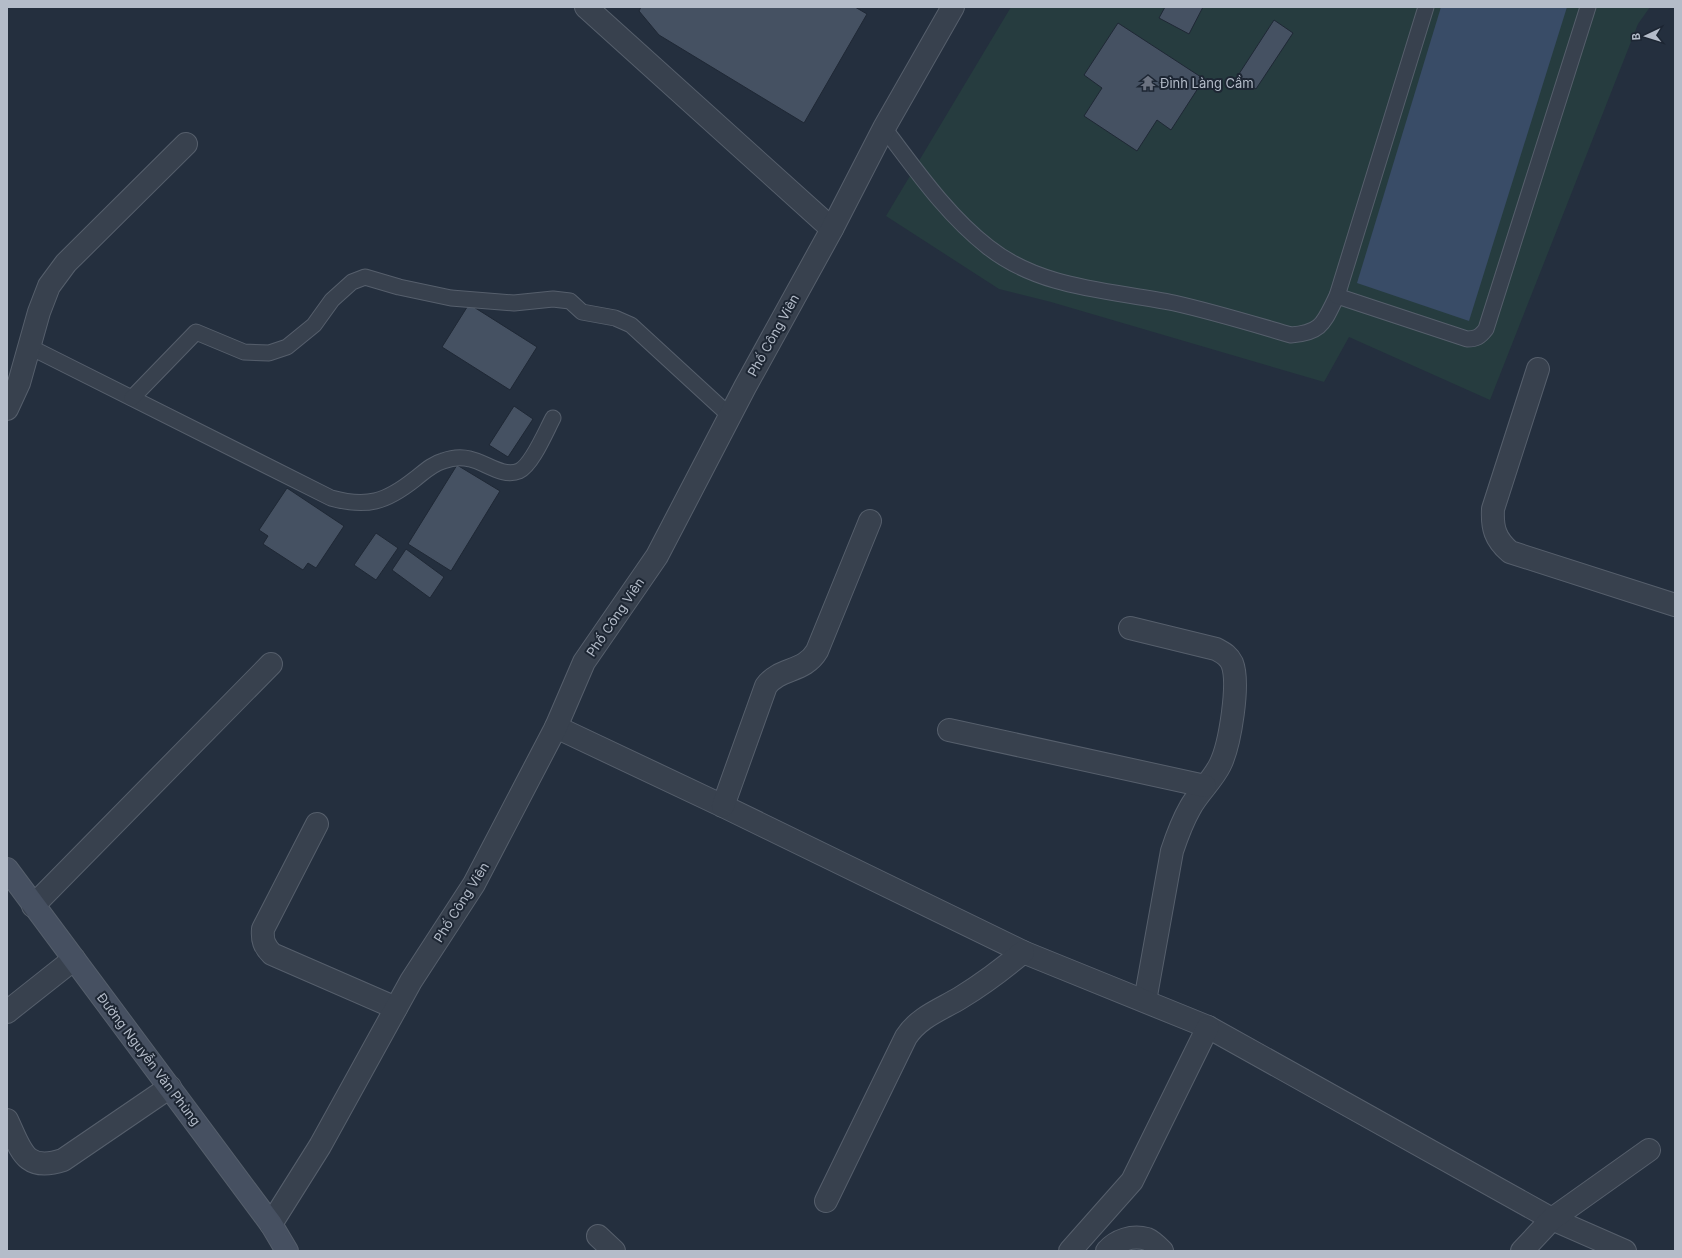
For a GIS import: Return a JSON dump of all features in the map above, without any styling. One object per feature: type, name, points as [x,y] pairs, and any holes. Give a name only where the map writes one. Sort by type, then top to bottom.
[{"type":"street","points":[[586,7],[832,229]]},
{"type":"street","name":"Phố Công Viên","points":[[271,1224],[320,1146],[411,981],[474,884],[556,727],[584,662],[657,556],[730,416],[832,229],[884,128],[953,7]]},
{"type":"street","points":[[7,409],[19,383],[28,346],[49,286],[66,263],[186,144]]},
{"type":"street","points":[[1538,369],[1493,509],[1492,523],[1495,535],[1501,544],[1510,552],[1675,605]]},
{"type":"street","points":[[722,806],[766,686],[777,676],[803,666],[812,660],[870,521]]},
{"type":"street","points":[[1130,628],[1216,649],[1227,655],[1232,664],[1234,676],[1232,727],[1228,746],[1219,767],[1190,808],[1172,851],[1145,1001]]},
{"type":"street","points":[[34,906],[271,664]]},
{"type":"street","points":[[556,727],[1023,952],[1208,1027],[1552,1219],[1625,1251]]},
{"type":"street","points":[[949,730],[1205,786]]},
{"type":"street","points":[[317,824],[263,928],[265,947],[272,954],[396,1008]]},
{"type":"street","name":"Đường Nguyễn Văn Phùng","points":[[7,869],[271,1224],[287,1251]]},
{"type":"street","points":[[826,1201],[906,1037],[914,1026],[924,1018],[992,978],[1023,952]]},
{"type":"street","points":[[7,1012],[74,959]]},
{"type":"street","points":[[1070,1251],[1132,1181],[1208,1027]]},
{"type":"street","points":[[7,1120],[25,1156],[34,1163],[49,1165],[63,1160],[170,1087]]},
{"type":"street","points":[[1522,1251],[1552,1219],[1649,1150]]},
{"type":"street","points":[[598,1236],[614,1251]]},
{"type":"street","points":[[1107,1251],[1114,1244],[1129,1238],[1148,1240],[1162,1251]]},
{"type":"lane","points":[[884,128],[935,194],[962,224],[989,248],[1032,273],[1067,284],[1181,305],[1291,335],[1314,331],[1323,322],[1337,296],[1426,7]]},
{"type":"lane","points":[[1337,296],[1467,339],[1474,339],[1480,336],[1486,329],[1588,7]]},
{"type":"lane","points":[[132,398],[196,332],[244,352],[269,354],[288,347],[314,325],[332,300],[352,282],[365,277],[399,287],[451,298],[514,303],[553,299],[570,301],[582,312],[615,318],[631,326],[730,416]]},
{"type":"lane","points":[[28,346],[331,498],[350,504],[364,504],[385,499],[401,490],[430,467],[443,460],[456,458],[470,459],[499,470],[518,472],[527,466],[553,418]]},
{"type":"green space","points":[[1011,7],[1650,7],[1638,24],[1490,400],[1349,337],[1324,382],[1051,302],[999,289],[886,216]]},
{"type":"water","points":[[1441,7],[1567,7],[1469,321],[1357,283]]},
{"type":"building","points":[[641,7],[855,7],[867,14],[804,123],[659,35],[639,11]]},
{"type":"building","points":[[1165,7],[1203,7],[1189,34],[1159,18]]},
{"type":"building","points":[[1274,20],[1293,33],[1256,89],[1237,77]]},
{"type":"building","name":"Đình Làng Cầm","points":[[1118,23],[1204,79],[1171,130],[1157,120],[1137,151],[1084,116],[1102,88],[1084,75]]},
{"type":"building","points":[[469,304],[537,347],[510,390],[442,347]]},
{"type":"building","points":[[514,406],[533,419],[508,457],[489,445]]},
{"type":"building","points":[[457,465],[500,491],[451,571],[408,544]]},
{"type":"building","points":[[287,488],[344,526],[316,568],[308,563],[303,570],[263,544],[268,536],[259,530]]},
{"type":"building","points":[[376,533],[398,548],[376,580],[354,565]]},
{"type":"building","points":[[406,549],[444,577],[430,598],[392,570]]},
{"type":"place","name":"Đình Làng Cầm","points":[[1148,83]]}]
